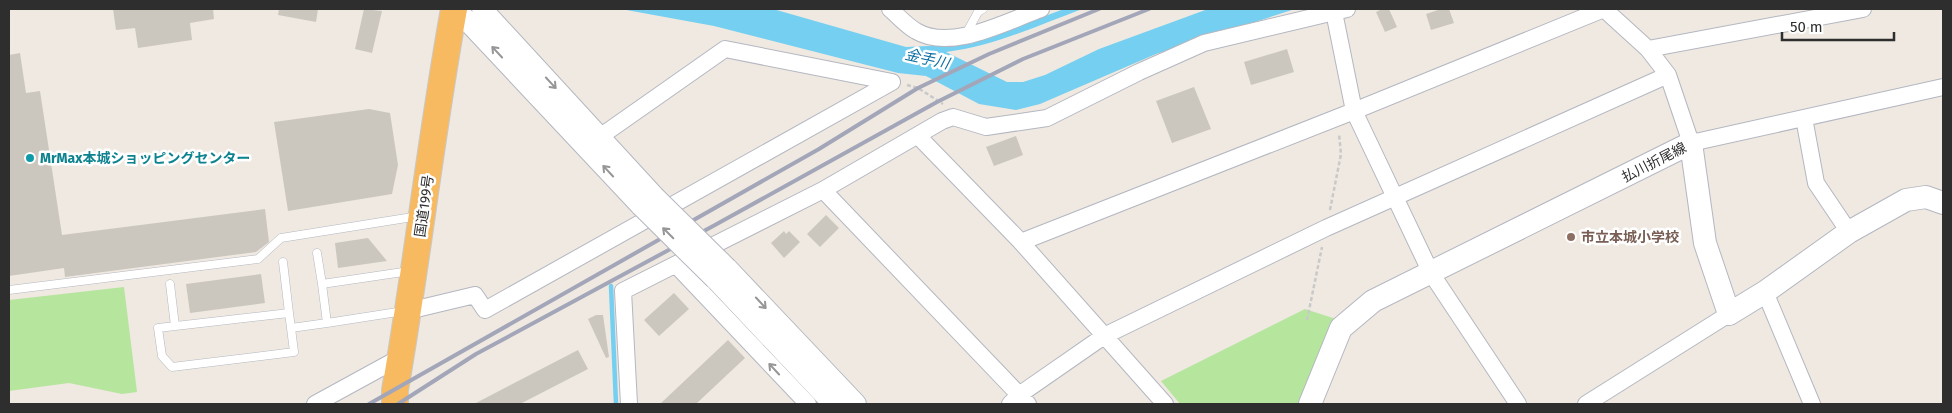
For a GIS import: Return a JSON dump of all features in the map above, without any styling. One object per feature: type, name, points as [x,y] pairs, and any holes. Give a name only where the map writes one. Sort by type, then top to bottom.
[{"type":"highway","name":"国道199号","points":[[395,404],[423,216],[438,98],[455,9]]},
{"type":"main road","name":"払川折尾線","points":[[1310,404],[1341,328],[1373,301],[1691,143],[1705,243],[1729,314]]},
{"type":"main road","points":[[1729,314],[1765,292],[1850,232],[1906,200],[1926,197],[1943,203]]},
{"type":"street","points":[[455,9],[856,404]]},
{"type":"street","points":[[482,9],[601,136],[648,201]]},
{"type":"street","points":[[890,9],[917,32],[939,38],[964,37],[1041,9]]},
{"type":"street","points":[[1020,242],[1354,111],[1604,9],[1648,48],[1668,75],[1691,143],[1943,87]]},
{"type":"street","points":[[1648,48],[1863,9]]},
{"type":"street","points":[[629,404],[623,291],[823,190],[942,121],[953,117],[986,127],[1047,118],[1139,72],[1204,43],[1340,10],[1354,111],[1431,273],[1518,404]]},
{"type":"street","points":[[601,136],[725,49],[892,82]]},
{"type":"street","points":[[823,190],[1019,401],[1104,336],[1326,228],[1668,75]]},
{"type":"street","points":[[408,310],[475,295],[485,310],[892,82]]},
{"type":"street","points":[[1804,118],[1816,183],[1850,232]]},
{"type":"street","points":[[918,136],[1020,242],[1165,404]]},
{"type":"street","points":[[676,264],[808,404]]},
{"type":"street","points":[[721,273],[833,404]]},
{"type":"street","points":[[1765,292],[1812,404]]},
{"type":"street","points":[[1586,404],[1729,314]]},
{"type":"street","points":[[315,404],[401,357]]},
{"type":"lane","points":[[964,37],[978,12],[983,9]]},
{"type":"lane","points":[[9,290],[258,259],[281,238],[423,216]]},
{"type":"lane","points":[[317,253],[327,323]]},
{"type":"lane","points":[[283,262],[294,352],[172,367],[162,356],[158,328],[289,313]]},
{"type":"lane","points":[[322,284],[415,270]]},
{"type":"lane","points":[[170,284],[175,326]]},
{"type":"lane","points":[[291,328],[408,310]]},
{"type":"path","points":[[892,82],[918,88],[941,100],[953,117]]},
{"type":"green space","points":[[124,287],[137,392],[122,394],[69,383],[9,391],[9,300]]},
{"type":"green space","points":[[1305,309],[1336,319],[1304,404],[1180,404],[1161,381]]},
{"type":"water","name":"金手川","points":[[621,9],[773,9],[906,47],[970,44],[1064,9],[1082,9],[998,40],[946,52],[1007,82],[1023,82],[1045,75],[1099,49],[1208,9],[1295,9],[1156,54],[1040,104],[1016,110],[979,104],[926,76],[898,73],[714,26]]},
{"type":"building","points":[[113,9],[213,9],[214,19],[190,23],[192,40],[138,48],[135,28],[116,30]]},
{"type":"building","points":[[279,9],[318,9],[316,22],[278,15]]},
{"type":"building","points":[[364,9],[382,11],[372,53],[355,49]]},
{"type":"building","points":[[1382,9],[1389,9],[1397,27],[1385,32],[1376,12]]},
{"type":"building","points":[[1441,9],[1449,9],[1454,23],[1431,30],[1426,14]]},
{"type":"building","points":[[1287,49],[1294,72],[1251,85],[1244,62]]},
{"type":"building","points":[[20,53],[26,93],[40,91],[62,235],[265,209],[269,242],[256,252],[65,277],[64,268],[9,276],[9,55]]},
{"type":"building","points":[[1194,87],[1211,129],[1172,143],[1156,101]]},
{"type":"building","points":[[369,109],[390,113],[398,165],[392,194],[288,211],[274,122]]},
{"type":"building","points":[[1016,136],[1023,155],[994,166],[986,147]]},
{"type":"building","points":[[826,215],[839,228],[820,247],[807,234]]},
{"type":"building","points":[[784,231],[786,234],[789,231],[800,242],[784,258],[771,243]]},
{"type":"building","points":[[368,238],[387,261],[338,268],[335,243]]},
{"type":"building","points":[[261,274],[265,303],[190,313],[186,284]]},
{"type":"building","points":[[674,293],[689,309],[659,336],[644,320]]},
{"type":"building","points":[[596,315],[603,315],[609,357],[606,358],[588,319]]},
{"type":"building","points":[[728,340],[745,358],[696,404],[660,404]]},
{"type":"building","points":[[578,350],[588,369],[520,404],[474,404]]},
{"type":"waterway","points":[[611,286],[616,404]]},
{"type":"railway","points":[[369,404],[819,149],[918,88],[989,54],[1099,9]]},
{"type":"railway","points":[[398,404],[476,354],[937,102],[1023,59],[1149,9]]},
{"type":"place","name":"MrMax本城ショッピングセンター","points":[[30,158]]},
{"type":"place","name":"市立本城小学校","points":[[1571,237]]}]
